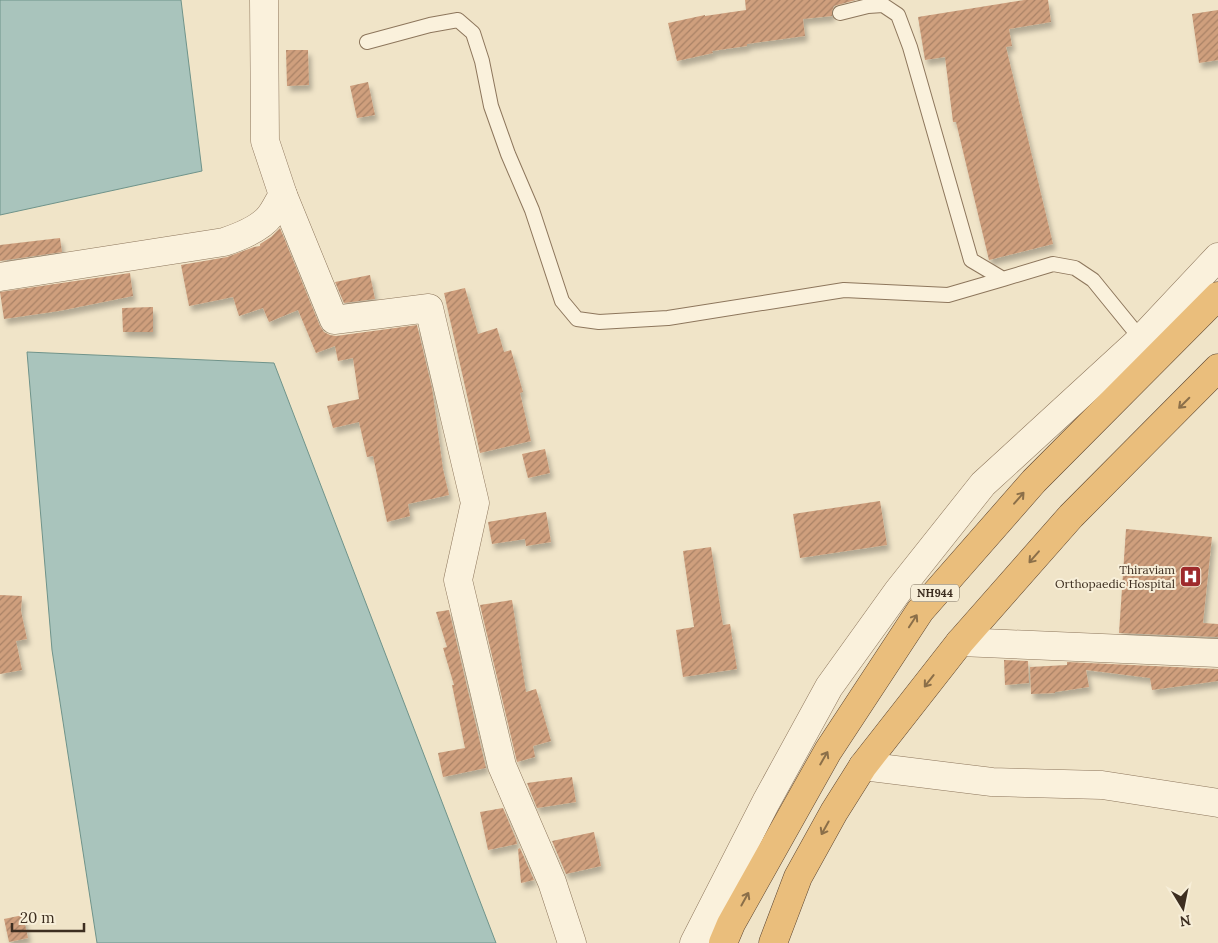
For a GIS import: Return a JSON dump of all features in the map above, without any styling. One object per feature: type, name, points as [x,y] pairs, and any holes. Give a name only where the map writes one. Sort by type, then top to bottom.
[{"type":"highway","name":"NH944","points":[[723,943],[731,924],[828,751],[920,611],[1034,481],[1218,296]]},
{"type":"highway","points":[[773,943],[798,876],[834,812],[863,766],[960,642],[1071,516],[1218,368]]},
{"type":"street","points":[[264,0],[265,141],[283,195],[334,320],[429,308],[475,503],[458,580],[502,766],[552,882],[572,943]]},
{"type":"street","points":[[0,277],[224,242],[237,238],[263,222],[269,217],[283,195]]},
{"type":"street","points":[[694,943],[766,802],[829,687],[898,590],[983,484],[1141,340],[1218,257]]},
{"type":"street","points":[[960,642],[1218,653]]},
{"type":"street","points":[[863,766],[992,782],[1102,785],[1218,803]]},
{"type":"lane","points":[[840,13],[868,6],[883,5],[898,15],[910,47],[971,260],[1003,279]]},
{"type":"lane","points":[[368,42],[430,25],[458,20],[473,33],[482,61],[491,106],[508,154],[532,210],[562,301],[577,319],[599,322],[668,318],[844,290],[948,295],[1053,264],[1075,268],[1093,280],[1141,340]]},
{"type":"water","points":[[0,0],[181,0],[202,171],[0,215]]},
{"type":"water","points":[[27,352],[274,363],[496,943],[97,943],[52,650]]},
{"type":"building","points":[[745,0],[856,0],[834,6],[832,16],[803,19],[805,36],[747,44],[747,46],[712,51],[713,53],[677,61],[668,23],[705,15],[746,10]]},
{"type":"building","points":[[1024,0],[1048,0],[1051,22],[1009,29],[1012,46],[1006,47],[1053,244],[989,260],[956,122],[953,122],[945,57],[925,60],[918,17]]},
{"type":"building","points":[[1218,10],[1218,60],[1199,63],[1192,14]]},
{"type":"building","points":[[286,50],[308,50],[309,85],[287,86]]},
{"type":"building","points":[[368,82],[375,115],[357,118],[350,86]]},
{"type":"building","points":[[280,228],[324,332],[336,336],[417,325],[432,388],[443,469],[449,495],[408,504],[410,516],[387,522],[373,456],[367,457],[359,422],[333,428],[327,406],[359,399],[353,358],[338,361],[335,346],[316,353],[298,310],[269,322],[263,308],[239,316],[233,297],[189,306],[181,265],[227,257],[260,246]]},
{"type":"building","points":[[60,238],[62,252],[0,261],[0,245]]},
{"type":"building","points":[[130,273],[133,296],[59,311],[4,319],[0,292]]},
{"type":"building","points":[[370,275],[375,299],[344,303],[335,282]]},
{"type":"building","points":[[465,288],[478,334],[497,328],[504,352],[511,350],[523,392],[520,393],[531,441],[480,453],[444,293]]},
{"type":"building","points":[[153,307],[153,332],[123,332],[122,308]]},
{"type":"building","points":[[545,449],[550,473],[528,478],[522,454]]},
{"type":"building","points":[[880,501],[887,545],[800,558],[793,514]]},
{"type":"building","points":[[546,512],[551,542],[526,546],[525,539],[492,544],[488,522]]},
{"type":"building","points":[[1126,529],[1212,537],[1203,623],[1218,624],[1218,637],[1119,633]]},
{"type":"building","points":[[711,547],[723,625],[730,624],[737,669],[683,677],[676,630],[694,627],[683,551]]},
{"type":"building","points":[[0,595],[22,596],[21,611],[27,639],[16,641],[22,670],[0,674]]},
{"type":"building","points":[[512,600],[526,692],[536,689],[551,741],[533,746],[535,757],[517,762],[480,605]]},
{"type":"building","points":[[449,610],[486,768],[443,777],[438,753],[465,748],[452,685],[454,685],[443,648],[447,647],[436,612]]},
{"type":"building","points":[[1004,660],[1028,661],[1029,683],[1005,685]]},
{"type":"building","points":[[1067,662],[1218,669],[1218,681],[1152,690],[1150,678],[1086,670],[1089,687],[1055,693],[1031,694],[1030,667],[1067,665]]},
{"type":"building","points":[[572,777],[576,802],[537,808],[527,783]]},
{"type":"building","points":[[503,808],[517,844],[488,850],[480,812]]},
{"type":"building","points":[[594,832],[601,866],[566,874],[552,841]]},
{"type":"building","points":[[520,848],[534,880],[521,883],[518,849]]},
{"type":"building","points":[[23,915],[28,938],[9,942],[4,919]]},
{"type":"place","name":"Thiraviam Orthopaedic Hospital","points":[[1191,577]]}]
